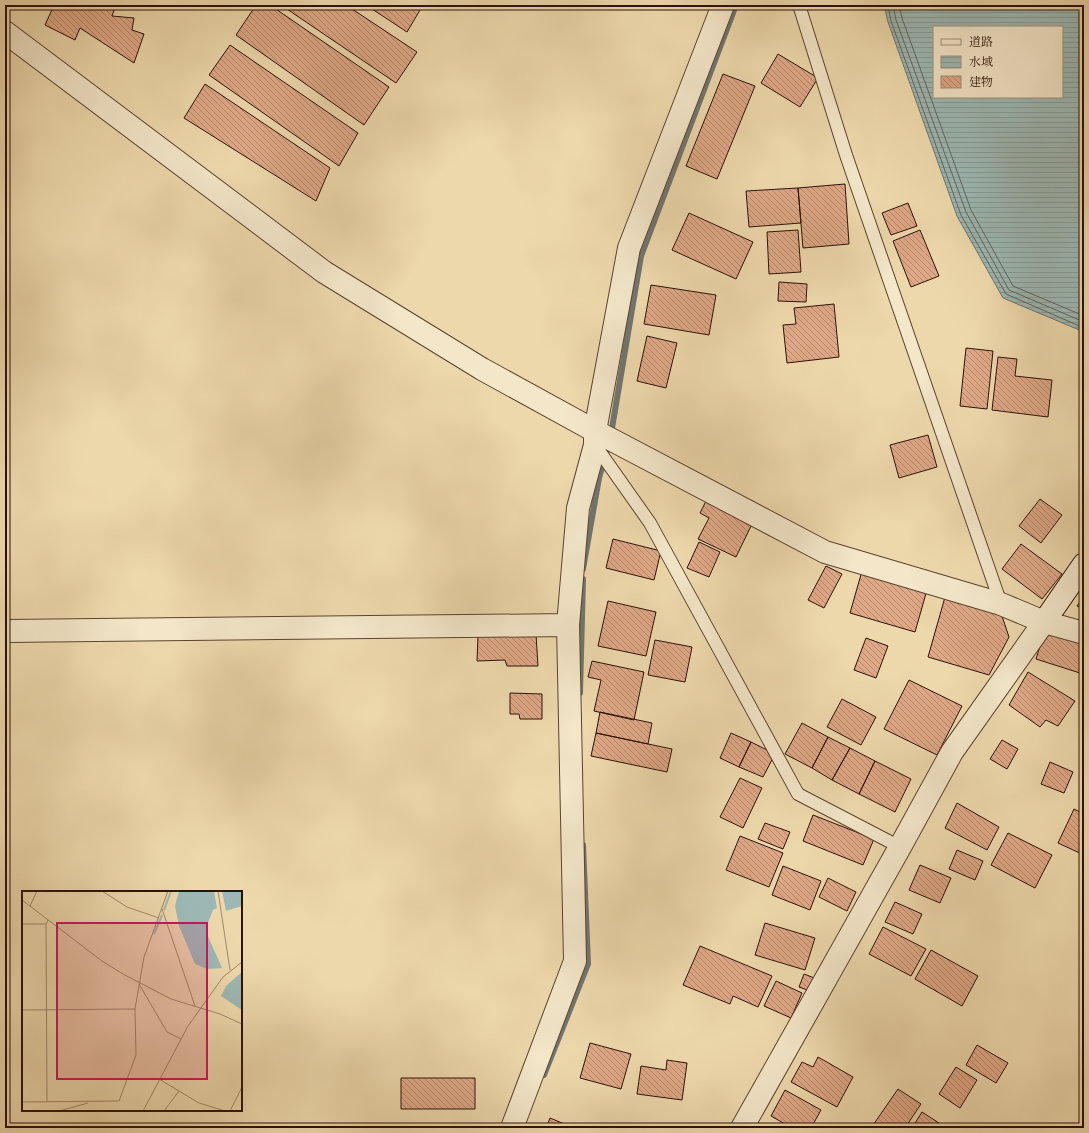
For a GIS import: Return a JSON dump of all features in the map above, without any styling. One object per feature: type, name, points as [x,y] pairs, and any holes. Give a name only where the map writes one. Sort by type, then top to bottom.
[{"type":"street","points":[[512,1128],[575,962],[568,625],[578,508],[595,438],[629,248],[722,5]]},
{"type":"street","points":[[5,32],[324,272],[595,438],[825,552],[1001,604],[1044,622],[1084,633]]},
{"type":"street","points":[[742,1128],[952,752],[1084,564]]},
{"type":"street","points":[[5,631],[568,625]]},
{"type":"lane","points":[[799,5],[846,155],[1001,604]]},
{"type":"lane","points":[[595,438],[650,522],[798,794],[900,847]]},
{"type":"water","points":[[884,5],[1084,5],[1084,332],[1003,298],[957,216],[888,22]]},
{"type":"building","points":[[54,5],[116,5],[112,16],[134,18],[132,30],[144,34],[134,63],[80,28],[75,40],[45,25]]},
{"type":"building","points":[[256,5],[270,5],[389,87],[364,125],[236,35]]},
{"type":"building","points":[[281,5],[346,5],[417,52],[396,83]]},
{"type":"building","points":[[366,5],[423,5],[407,32]]},
{"type":"building","points":[[230,45],[358,133],[339,166],[209,75]]},
{"type":"building","points":[[778,54],[818,78],[800,107],[761,83]]},
{"type":"building","points":[[723,74],[755,86],[717,179],[686,166]]},
{"type":"building","points":[[205,84],[330,168],[316,201],[184,118]]},
{"type":"building","points":[[845,184],[849,244],[803,248],[798,188]]},
{"type":"building","points":[[798,188],[801,223],[749,227],[746,191]]},
{"type":"building","points":[[908,203],[917,226],[891,235],[882,213]]},
{"type":"building","points":[[689,213],[753,242],[736,279],[672,250]]},
{"type":"building","points":[[798,230],[801,272],[769,274],[767,232]]},
{"type":"building","points":[[920,230],[939,276],[911,287],[893,241]]},
{"type":"building","points":[[779,282],[807,284],[806,302],[778,301]]},
{"type":"building","points":[[651,285],[716,295],[709,335],[644,324]]},
{"type":"building","points":[[834,304],[839,357],[787,363],[783,325],[796,324],[794,308]]},
{"type":"building","points":[[647,336],[677,343],[666,388],[637,381]]},
{"type":"building","points":[[966,348],[993,351],[987,409],[960,406]]},
{"type":"building","points":[[998,357],[1017,359],[1015,376],[1052,380],[1048,417],[992,410]]},
{"type":"building","points":[[928,435],[937,467],[899,478],[890,445]]},
{"type":"building","points":[[707,499],[753,522],[736,557],[698,539],[709,518],[700,513]]},
{"type":"building","points":[[1040,499],[1062,515],[1041,543],[1019,526]]},
{"type":"building","points":[[613,539],[661,551],[654,580],[606,568]]},
{"type":"building","points":[[699,542],[720,552],[709,577],[687,568]]},
{"type":"building","points":[[1021,544],[1062,574],[1042,599],[1002,569]]},
{"type":"building","points":[[826,566],[842,574],[824,608],[808,600]]},
{"type":"building","points":[[862,571],[927,590],[915,632],[850,613]]},
{"type":"building","points":[[1084,596],[1084,609],[1077,606]]},
{"type":"building","points":[[945,597],[1001,613],[1009,637],[989,675],[928,657]]},
{"type":"building","points":[[608,601],[656,612],[646,656],[598,646]]},
{"type":"building","points":[[1045,630],[1084,642],[1083,674],[1036,659]]},
{"type":"building","points":[[536,634],[538,666],[507,666],[505,660],[477,661],[478,635]]},
{"type":"building","points":[[866,638],[888,646],[876,678],[854,670]]},
{"type":"building","points":[[655,640],[692,647],[685,682],[648,675]]},
{"type":"building","points":[[592,661],[644,672],[634,720],[594,711],[601,680],[588,677]]},
{"type":"building","points":[[1028,672],[1075,701],[1058,726],[1046,720],[1040,727],[1009,705]]},
{"type":"building","points":[[909,680],[962,706],[937,755],[884,729]]},
{"type":"building","points":[[510,693],[542,694],[542,719],[520,719],[519,714],[510,714]]},
{"type":"building","points":[[842,699],[876,717],[861,745],[827,727]]},
{"type":"building","points":[[600,712],[652,723],[648,744],[596,733]]},
{"type":"building","points":[[802,723],[828,737],[812,768],[785,754]]},
{"type":"building","points":[[596,733],[672,749],[667,772],[591,756]]},
{"type":"building","points":[[731,733],[751,742],[739,767],[720,758]]},
{"type":"building","points":[[828,737],[850,748],[832,780],[812,768]]},
{"type":"building","points":[[1002,740],[1018,749],[1007,769],[990,759]]},
{"type":"building","points":[[751,742],[775,754],[763,777],[739,767]]},
{"type":"building","points":[[850,748],[875,761],[859,794],[832,780]]},
{"type":"building","points":[[875,761],[911,779],[895,812],[859,794]]},
{"type":"building","points":[[1050,762],[1073,772],[1064,793],[1041,784]]},
{"type":"building","points":[[740,778],[762,788],[743,828],[720,817]]},
{"type":"building","points":[[957,803],[999,827],[987,850],[945,828]]},
{"type":"building","points":[[1074,809],[1084,814],[1084,855],[1058,843]]},
{"type":"building","points":[[813,815],[874,839],[863,865],[803,841]]},
{"type":"building","points":[[765,823],[790,832],[783,849],[758,839]]},
{"type":"building","points":[[1008,833],[1052,855],[1035,888],[991,865]]},
{"type":"building","points":[[740,836],[783,853],[769,887],[726,870]]},
{"type":"building","points":[[957,850],[983,861],[975,880],[949,869]]},
{"type":"building","points":[[920,865],[951,878],[940,903],[909,890]]},
{"type":"building","points":[[783,866],[821,881],[810,910],[772,895]]},
{"type":"building","points":[[828,878],[856,892],[847,911],[819,897]]},
{"type":"building","points":[[895,902],[922,914],[913,934],[885,922]]},
{"type":"building","points":[[765,923],[815,938],[805,970],[755,955]]},
{"type":"building","points":[[883,927],[926,949],[911,976],[869,954]]},
{"type":"building","points":[[700,946],[772,976],[758,1007],[733,996],[730,1004],[683,985]]},
{"type":"building","points":[[931,950],[978,976],[962,1006],[915,979]]},
{"type":"building","points":[[804,974],[817,979],[813,992],[799,987]]},
{"type":"building","points":[[776,981],[802,993],[791,1018],[764,1006]]},
{"type":"building","points":[[590,1043],[631,1054],[621,1089],[580,1078]]},
{"type":"building","points":[[977,1045],[1008,1063],[996,1083],[966,1065]]},
{"type":"building","points":[[818,1057],[853,1077],[837,1107],[791,1082],[802,1062],[813,1067]]},
{"type":"building","points":[[667,1060],[687,1063],[682,1100],[637,1094],[641,1066],[666,1070]]},
{"type":"building","points":[[956,1067],[977,1080],[960,1108],[939,1094]]},
{"type":"building","points":[[401,1078],[475,1078],[475,1109],[401,1109]]},
{"type":"building","points":[[898,1089],[921,1104],[905,1128],[871,1128]]},
{"type":"building","points":[[785,1090],[821,1110],[811,1128],[792,1128],[771,1116]]},
{"type":"building","points":[[922,1112],[945,1127],[912,1128]]},
{"type":"building","points":[[550,1118],[574,1128],[546,1128]]},
{"type":"waterway","points":[[611,434],[641,256],[736,5]]},
{"type":"waterway","points":[[583,569],[599,478],[609,444]]},
{"type":"waterway","points":[[580,693],[583,579]]},
{"type":"waterway","points":[[544,1075],[588,964],[583,845]]}]
